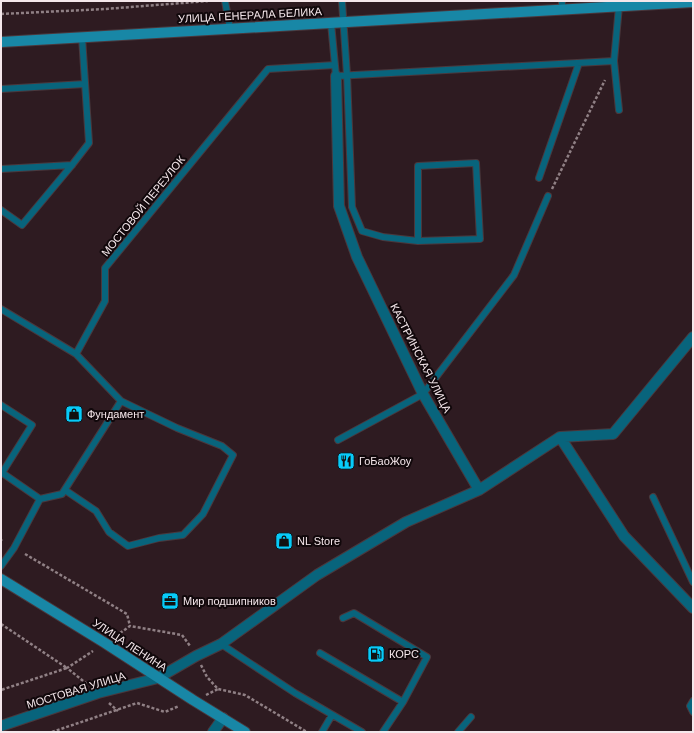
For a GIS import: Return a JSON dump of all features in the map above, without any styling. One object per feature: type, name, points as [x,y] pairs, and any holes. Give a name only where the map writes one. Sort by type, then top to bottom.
[{"type":"main road","name":"УЛИЦА ГЕНЕРАЛА БЕЛИКА","points":[[1,42],[331,23],[562,5],[619,6],[693,2]]},
{"type":"main road","name":"УЛИЦА ЛЕНИНА","points":[[1,579],[245,732]]},
{"type":"street","name":"КАСТРИНСКАЯ УЛИЦА","points":[[336,71],[339,206],[357,257],[423,394],[479,490]]},
{"type":"street","points":[[479,490],[560,437],[613,434],[693,337]]},
{"type":"street","points":[[560,437],[624,536],[693,608]]},
{"type":"street","name":"МОСТОВАЯ УЛИЦА","points":[[1,726],[98,693],[158,678],[196,656],[221,644],[317,575],[406,522],[479,490]]},
{"type":"street","points":[[213,732],[223,718]]},
{"type":"lane","points":[[225,1],[230,29]]},
{"type":"lane","points":[[342,1],[347,75],[352,207],[362,231],[383,237],[418,241],[480,239],[476,163],[418,166],[418,241]]},
{"type":"lane","points":[[619,6],[614,61],[619,110]]},
{"type":"lane","name":"КАСТРИНСКАЯ УЛИЦА","points":[[331,23],[336,71]]},
{"type":"lane","points":[[1,210],[22,225],[89,143],[82,38]]},
{"type":"lane","name":"МОСТОВОЙ ПЕРЕУЛОК","points":[[76,354],[105,301],[105,268],[268,69],[336,71],[347,75],[614,61]]},
{"type":"lane","points":[[539,178],[578,63]]},
{"type":"lane","points":[[1,89],[85,84]]},
{"type":"lane","points":[[1,169],[72,165]]},
{"type":"lane","points":[[338,440],[423,394],[514,275],[548,196]]},
{"type":"lane","points":[[1,309],[76,354],[121,401],[177,428],[222,446],[233,455],[203,514],[182,535],[159,538],[128,546],[109,532],[96,511],[65,490]]},
{"type":"lane","points":[[1,405],[32,425],[2,473],[40,499],[62,494],[121,401]]},
{"type":"lane","points":[[652,497],[693,582]]},
{"type":"lane","points":[[1,566],[14,548],[40,499]]},
{"type":"lane","points":[[342,618],[354,613],[428,657],[403,702],[383,732]]},
{"type":"lane","points":[[221,644],[295,693],[362,732]]},
{"type":"lane","points":[[320,653],[403,702]]},
{"type":"lane","points":[[693,701],[690,706],[693,712]]},
{"type":"lane","points":[[322,732],[332,715]]},
{"type":"lane","points":[[458,732],[471,717]]},
{"type":"path","points":[[1,14],[105,9],[208,1]]},
{"type":"path","points":[[548,196],[614,61]]},
{"type":"path","points":[[25,554],[127,614],[130,626],[182,635]]},
{"type":"path","points":[[1,624],[68,668],[1,690]]},
{"type":"path","points":[[207,677],[218,689],[245,695],[307,732]]},
{"type":"path","points":[[52,732],[138,703],[165,712]]},
{"type":"place","name":"Фундамент","points":[[74,414]]},
{"type":"place","name":"ГоБаоЖоу","points":[[346,461]]},
{"type":"place","name":"NL Store","points":[[284,541]]},
{"type":"place","name":"Мир подшипников","points":[[170,601]]},
{"type":"place","name":"КОРС","points":[[376,654]]}]
